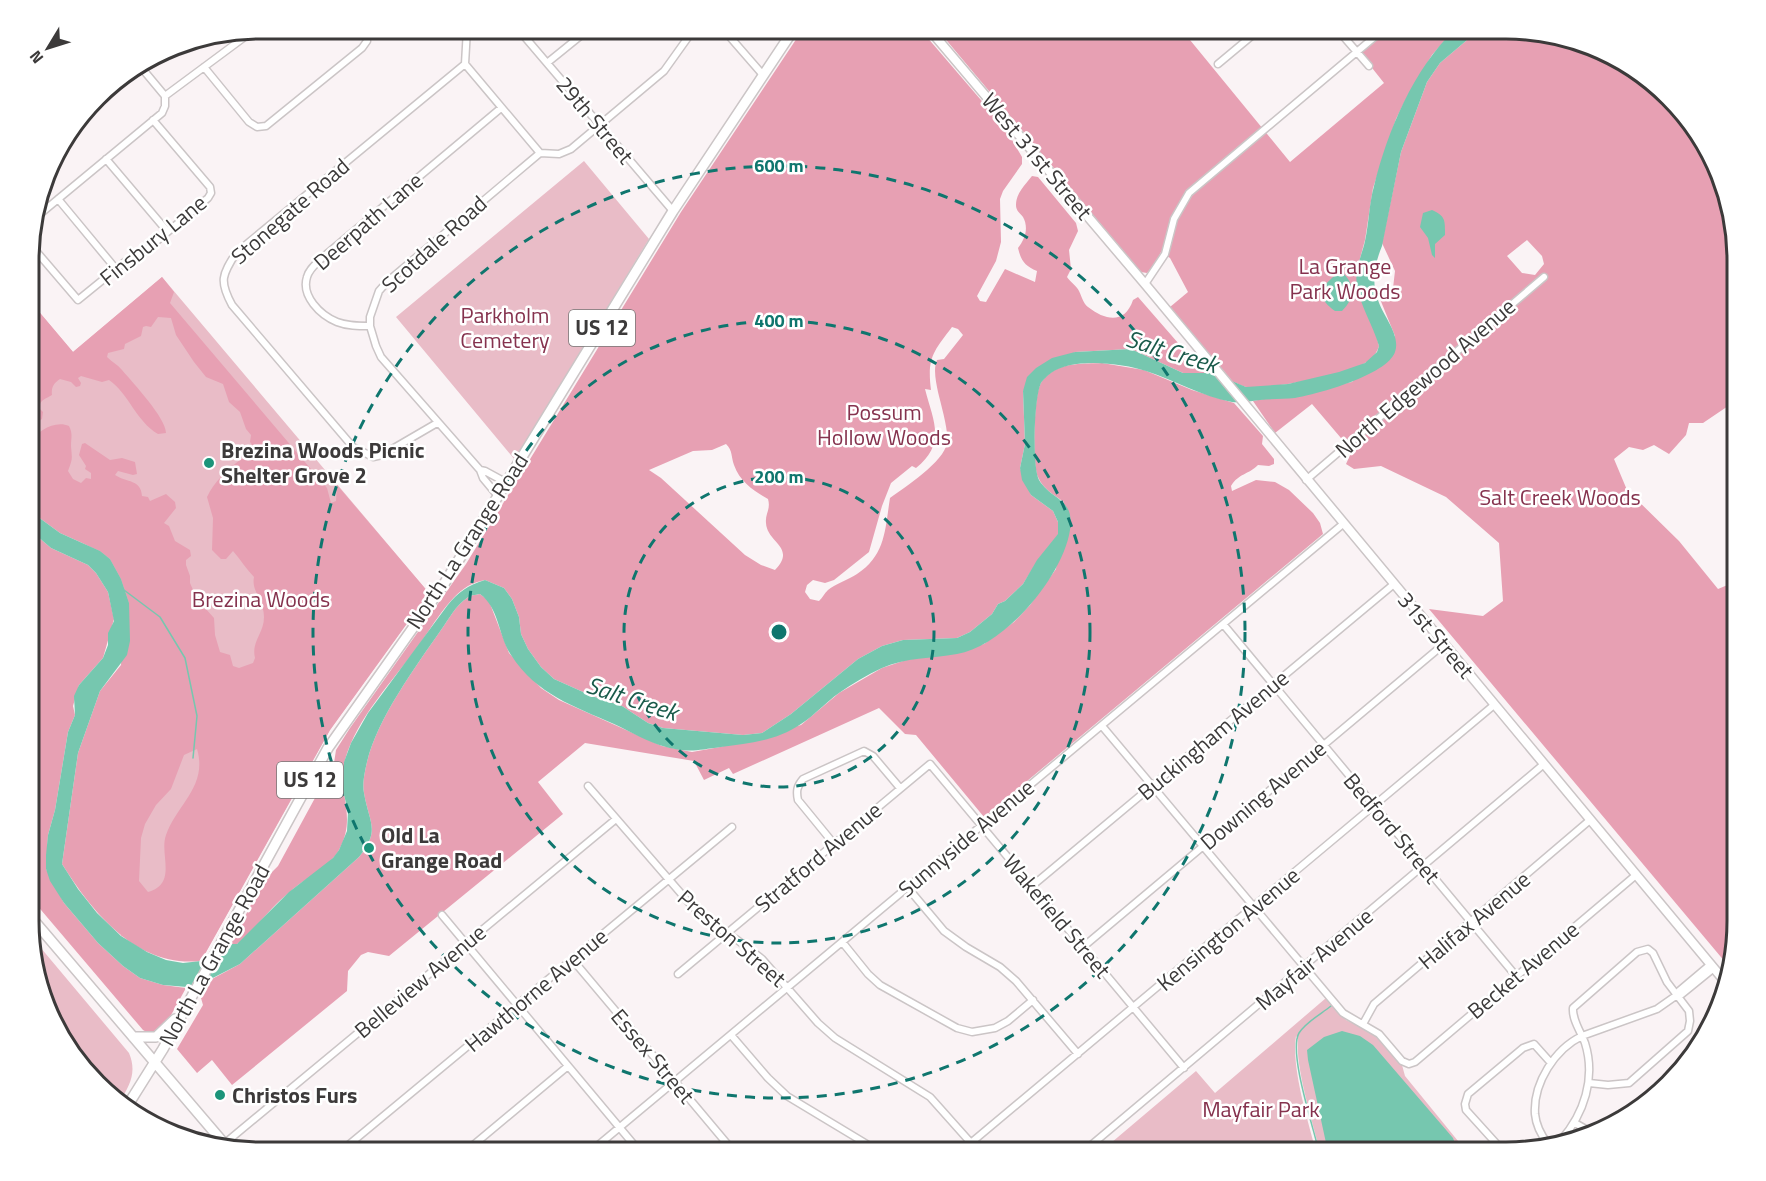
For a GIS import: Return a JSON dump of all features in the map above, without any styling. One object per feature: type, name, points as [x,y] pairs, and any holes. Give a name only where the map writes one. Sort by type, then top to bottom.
[{"type":"main road","name":"North La Grange Road","points":[[155,1062],[328,748],[444,584],[673,211],[787,39]]},
{"type":"main road","name":"West 31st Street","points":[[937,39],[1145,284]]},
{"type":"main road","name":"31st Street","points":[[1145,284],[1720,975]]},
{"type":"main road","points":[[39,927],[219,1138]]},
{"type":"main road","points":[[133,1037],[156,1037],[167,1028],[188,1003]]},
{"type":"main road","name":"US 12","points":[[131,1100],[155,1062]]},
{"type":"street","points":[[204,68],[249,122],[257,127],[266,126],[362,48],[367,39]]},
{"type":"street","points":[[465,39],[465,64],[501,108],[540,153],[560,154],[571,149],[664,71],[686,39]]},
{"type":"street","name":"29th Street","points":[[527,39],[673,211]]},
{"type":"street","points":[[548,63],[576,39]]},
{"type":"street","points":[[732,39],[763,75]]},
{"type":"street","points":[[1218,64],[1247,39]]},
{"type":"street","points":[[1346,39],[1369,66]]},
{"type":"street","points":[[1145,284],[1165,254],[1174,219],[1189,193],[1371,39]]},
{"type":"street","points":[[165,96],[242,40]]},
{"type":"street","name":"Stonegate Road","points":[[437,423],[382,455],[373,457],[363,453],[345,439],[232,305],[223,281],[225,269],[236,252],[465,64]]},
{"type":"street","points":[[45,210],[164,110],[165,96],[145,72]]},
{"type":"street","name":"Deerpath Lane","points":[[370,326],[354,326],[339,322],[319,310],[306,289],[310,270],[321,258],[501,108]]},
{"type":"street","name":"Finsbury Lane","points":[[39,254],[78,300],[126,261],[139,256],[208,198],[211,190],[153,120]]},
{"type":"street","name":"Scotdale Road","points":[[370,326],[373,304],[379,291],[387,282],[540,153]]},
{"type":"street","points":[[106,159],[167,231]]},
{"type":"street","points":[[58,199],[116,269]]},
{"type":"street","name":"North Edgewood Avenue","points":[[1306,480],[1544,277]]},
{"type":"street","points":[[370,326],[381,357],[480,470],[483,478],[498,496]]},
{"type":"street","points":[[480,470],[507,483]]},
{"type":"street","name":"Sunnyside Avenue","points":[[602,1142],[1343,524]]},
{"type":"street","name":"Buckingham Avenue","points":[[1032,886],[1394,584]]},
{"type":"street","name":"Bedford Street","points":[[1223,624],[1516,976]]},
{"type":"street","name":"Downing Avenue","points":[[1083,947],[1444,644]]},
{"type":"street","name":"Kensington Avenue","points":[[972,1142],[1494,705]]},
{"type":"street","points":[[1102,726],[1343,1013],[1363,1024]]},
{"type":"street","points":[[834,844],[798,800],[796,791],[803,779],[864,751],[873,756],[900,788]]},
{"type":"street","name":"Wakefield Street","points":[[930,764],[1184,1068]]},
{"type":"street","name":"Stratford Avenue","points":[[678,974],[930,764]]},
{"type":"street","name":"Mayfair Avenue","points":[[1095,1142],[1544,764]]},
{"type":"street","name":"Preston Street","points":[[588,786],[698,912],[762,959],[827,1032],[848,1048],[930,1097],[970,1142]]},
{"type":"street","name":"Belleview Avenue","points":[[232,1140],[616,819]]},
{"type":"street","name":"Halifax Avenue","points":[[1363,1024],[1374,1004],[1590,820]]},
{"type":"street","name":"Hawthorne Avenue","points":[[352,1142],[732,827]]},
{"type":"street","name":"Becket Avenue","points":[[1363,1024],[1383,1038],[1402,1061],[1408,1064],[1415,1062],[1636,875]]},
{"type":"street","points":[[908,888],[945,931],[958,942],[1000,967],[1016,981],[1078,1054]]},
{"type":"street","points":[[442,915],[631,1142]]},
{"type":"street","points":[[843,943],[868,974],[880,984],[957,1028],[972,1032],[995,1028],[1008,1021],[1033,1000]]},
{"type":"street","points":[[1567,1133],[1575,1123],[1585,1100],[1589,1083],[1588,1056],[1573,1015],[1576,1004],[1641,950],[1648,950],[1653,953],[1667,982],[1689,1011],[1690,1021],[1686,1035],[1629,1083],[1608,1085],[1589,1083]]},
{"type":"street","name":"Essex Street","points":[[572,959],[726,1142]]},
{"type":"street","points":[[1545,1139],[1535,1116],[1535,1101],[1538,1088],[1551,1063],[1563,1048],[1582,1036],[1647,1014],[1664,1005],[1712,966]]},
{"type":"street","points":[[731,1035],[768,1078],[787,1096],[863,1142]]},
{"type":"street","points":[[1495,1142],[1466,1110],[1468,1094],[1529,1045],[1534,1044],[1551,1063]]},
{"type":"street","points":[[477,1142],[568,1066]]},
{"type":"street","points":[[1575,1123],[1583,1128]]},
{"type":"green space","name":"Possum Hollow Woods","points":[[796,39],[929,39],[1005,128],[1022,157],[1022,164],[1000,199],[1001,242],[996,261],[977,296],[980,301],[986,302],[1005,269],[1035,282],[1037,271],[1024,262],[1018,248],[1024,237],[1026,225],[1016,205],[1024,186],[1032,176],[1038,177],[1076,223],[1078,231],[1069,250],[1071,269],[1067,277],[1078,289],[1086,305],[1095,312],[1114,318],[1125,313],[1133,300],[1138,297],[1207,373],[1183,373],[1131,349],[1075,352],[1023,391],[1025,444],[1020,468],[1031,495],[1053,511],[1058,522],[1058,535],[1023,584],[1005,601],[998,604],[992,614],[970,632],[957,638],[903,640],[882,646],[858,659],[791,714],[762,733],[743,735],[663,728],[648,723],[622,706],[554,679],[541,667],[528,649],[521,634],[519,617],[512,599],[504,588],[485,580],[468,586],[441,613],[358,729],[345,760],[343,772],[347,826],[339,850],[324,867],[278,902],[243,940],[237,944],[231,944],[263,881],[278,866],[334,763],[336,750],[466,564],[681,212]],"holes":[[[952,327],[958,329],[963,335],[944,359],[937,360],[935,367],[936,384],[947,432],[947,443],[944,450],[932,466],[890,498],[885,531],[879,550],[867,567],[831,588],[819,601],[810,599],[805,592],[807,585],[813,580],[825,583],[834,580],[869,552],[891,483],[912,466],[916,468],[932,450],[935,440],[934,421],[925,389],[931,390],[931,363],[940,343]],[[726,444],[730,449],[734,465],[740,476],[768,499],[766,523],[771,536],[782,550],[783,556],[775,570],[745,555],[661,478],[649,470],[693,451],[712,450]]]},
{"type":"green space","name":"La Grange Park Woods","points":[[945,39],[1189,39],[1290,162],[1384,83],[1361,54],[1377,39],[1446,39],[1432,55],[1396,119],[1373,188],[1365,240],[1358,266],[1379,346],[1372,358],[1355,368],[1307,381],[1246,387],[1233,382],[1170,307],[1188,292],[1170,258],[1161,252],[1147,273],[1141,272]]},
{"type":"green space","name":"Salt Creek Woods","points":[[1468,39],[1521,39],[1549,43],[1591,56],[1629,76],[1672,114],[1697,149],[1715,189],[1723,217],[1727,245],[1727,407],[1703,423],[1689,423],[1686,435],[1669,454],[1654,445],[1643,450],[1629,447],[1614,459],[1627,490],[1679,541],[1718,589],[1727,585],[1727,936],[1724,960],[1429,609],[1483,616],[1503,601],[1499,543],[1446,497],[1381,466],[1354,469],[1346,464],[1352,451],[1312,404],[1275,433],[1253,401],[1352,382],[1395,336],[1380,299],[1393,288],[1395,271],[1382,243],[1401,152],[1427,82],[1440,63]],"holes":[[[1527,240],[1542,256],[1544,264],[1535,275],[1522,273],[1507,256]]]},
{"type":"green space","name":"Parkholm Cemetery","points":[[584,161],[649,239],[515,460],[396,317]]},
{"type":"green space","name":"Brezina Woods","points":[[162,277],[429,593],[330,730],[201,961],[121,936],[121,665],[110,559],[39,516],[39,312],[73,352]]},
{"type":"green space","name":"Brezina Woods","points":[[162,277],[174,292],[170,303],[327,488],[331,503],[336,501],[337,485],[429,593],[330,730],[201,961],[178,961],[157,956],[137,946],[103,918],[74,883],[62,864],[78,753],[100,691],[121,665],[129,603],[121,579],[110,559],[100,551],[60,533],[39,518],[39,433],[58,424],[69,426],[72,456],[68,471],[73,479],[81,483],[86,478],[91,479],[91,473],[85,469],[86,466],[79,455],[82,444],[85,443],[110,460],[122,458],[135,462],[137,474],[118,471],[115,475],[136,484],[142,496],[148,497],[150,501],[166,494],[175,502],[176,508],[164,523],[169,526],[175,541],[190,550],[191,556],[186,560],[186,565],[190,583],[197,599],[214,618],[215,635],[220,652],[230,655],[233,666],[239,668],[253,663],[256,642],[263,623],[263,611],[254,587],[254,577],[236,554],[233,551],[226,559],[221,559],[212,550],[213,518],[207,497],[217,481],[235,464],[242,459],[259,454],[250,442],[251,435],[246,429],[240,412],[229,402],[223,384],[206,377],[194,362],[176,335],[171,318],[158,317],[151,327],[143,327],[141,336],[125,344],[124,349],[108,353],[107,357],[120,368],[148,401],[161,419],[166,433],[158,434],[150,429],[109,380],[102,382],[81,376],[78,378],[80,386],[76,387],[71,382],[60,379],[53,387],[52,395],[41,403],[39,408],[39,312],[73,352]],"holes":[[[197,749],[198,774],[190,794],[166,835],[165,875],[157,888],[148,892],[139,881],[141,838],[145,824],[156,805],[171,789],[184,755]]]},
{"type":"green space","points":[[1102,363],[1144,370],[1192,390],[1234,403],[1263,436],[1262,444],[1274,459],[1274,464],[1258,465],[1240,476],[1231,486],[1232,491],[1256,480],[1275,482],[1289,490],[1313,513],[1320,523],[1323,534],[984,817],[916,735],[905,734],[879,708],[733,774],[729,768],[704,780],[694,761],[585,743],[538,782],[563,814],[389,956],[368,952],[361,955],[348,971],[347,991],[232,1085],[212,1060],[197,1073],[177,1049],[203,1005],[201,998],[212,979],[240,964],[359,857],[366,848],[372,833],[372,826],[364,793],[364,782],[372,745],[388,711],[409,676],[453,612],[468,597],[480,594],[489,601],[509,653],[541,688],[559,700],[662,746],[692,752],[720,747],[801,725],[839,693],[882,668],[906,660],[984,644],[1014,622],[1030,605],[1056,569],[1064,502],[1043,485],[1036,470],[1035,416],[1040,385],[1048,375],[1061,367]]},
{"type":"green space","name":"Brezina Woods","points":[[39,408],[43,412],[42,419],[39,421]]},
{"type":"green space","points":[[39,538],[51,548],[88,565],[96,573],[108,592],[114,619],[103,658],[79,685],[73,706],[75,715],[68,732],[55,810],[48,835],[46,869],[64,903],[98,943],[123,966],[140,978],[163,985],[186,988],[165,1026],[156,1034],[143,1030],[39,908]]},
{"type":"green space","points":[[41,948],[129,1053],[132,1072],[124,1095],[114,1087],[76,1044],[56,1006],[43,964]]},
{"type":"green space","name":"Mayfair Park","points":[[1326,998],[1346,1020],[1369,1031],[1381,1040],[1402,1065],[1405,1076],[1459,1142],[1317,1142],[1302,1079],[1296,1036],[1298,1078],[1313,1142],[1112,1142],[1196,1071],[1215,1093]]},
{"type":"shaded area","points":[[1446,39],[1468,39],[1440,63],[1427,82],[1401,152],[1374,279],[1380,306],[1396,339],[1395,352],[1389,360],[1366,376],[1319,392],[1295,398],[1239,402],[1221,400],[1157,375],[1124,366],[1084,363],[1060,368],[1051,373],[1041,383],[1039,391],[1035,416],[1035,461],[1039,480],[1066,506],[1071,520],[1070,530],[1056,568],[1044,587],[1029,606],[994,638],[957,654],[909,660],[882,668],[839,693],[792,730],[772,738],[706,749],[681,750],[646,740],[544,690],[521,669],[511,655],[487,600],[480,594],[473,595],[463,601],[453,612],[409,676],[379,728],[367,762],[363,786],[372,826],[372,833],[366,848],[359,857],[240,964],[201,984],[187,987],[163,985],[140,978],[98,943],[64,903],[50,881],[46,869],[48,835],[55,810],[68,732],[75,715],[74,696],[79,685],[103,658],[108,645],[108,633],[114,621],[108,592],[96,573],[88,565],[51,548],[39,538],[39,518],[60,533],[100,551],[110,559],[121,579],[129,603],[130,641],[127,655],[100,691],[78,753],[62,864],[97,913],[121,936],[147,952],[166,960],[183,963],[201,961],[221,952],[231,944],[237,944],[289,892],[333,858],[339,850],[347,831],[348,812],[343,790],[344,762],[351,743],[368,713],[447,606],[459,593],[473,584],[485,580],[504,588],[512,599],[519,617],[521,634],[528,649],[541,667],[554,679],[622,706],[648,723],[663,728],[743,735],[762,733],[791,714],[858,659],[882,646],[903,640],[957,638],[970,632],[992,614],[998,604],[1005,601],[1023,584],[1037,560],[1058,534],[1058,522],[1053,511],[1031,495],[1022,480],[1020,468],[1025,444],[1023,391],[1027,377],[1052,358],[1075,352],[1131,349],[1183,373],[1213,373],[1246,387],[1288,384],[1339,372],[1365,363],[1377,352],[1379,346],[1361,300],[1356,279],[1374,186],[1387,144],[1404,102]]},
{"type":"shaded area","points":[[1432,210],[1442,217],[1445,226],[1445,235],[1435,244],[1435,258],[1432,255],[1428,238],[1420,227],[1423,213]]},
{"type":"shaded area","points":[[1343,273],[1352,288],[1351,297],[1342,311],[1335,311],[1324,300],[1322,293],[1331,279]]},
{"type":"shaded area","points":[[1342,1031],[1360,1036],[1373,1045],[1454,1142],[1326,1142],[1307,1050],[1324,1037]]},
{"type":"waterway","points":[[124,590],[160,617],[185,658],[197,716],[193,758]]},
{"type":"waterway","points":[[1316,1142],[1299,1073],[1296,1043],[1302,1029],[1331,1006]]},
{"type":"place","name":"Brezina Woods Picnic Shelter Grove 2","points":[[209,463]]},
{"type":"place","name":"Old La Grange Road","points":[[369,848]]},
{"type":"place","name":"Christos Furs","points":[[220,1095]]},
{"type":"water label","name":"Salt Creek","points":[[1172,352]]},
{"type":"water label","name":"Salt Creek","points":[[632,699]]}]
